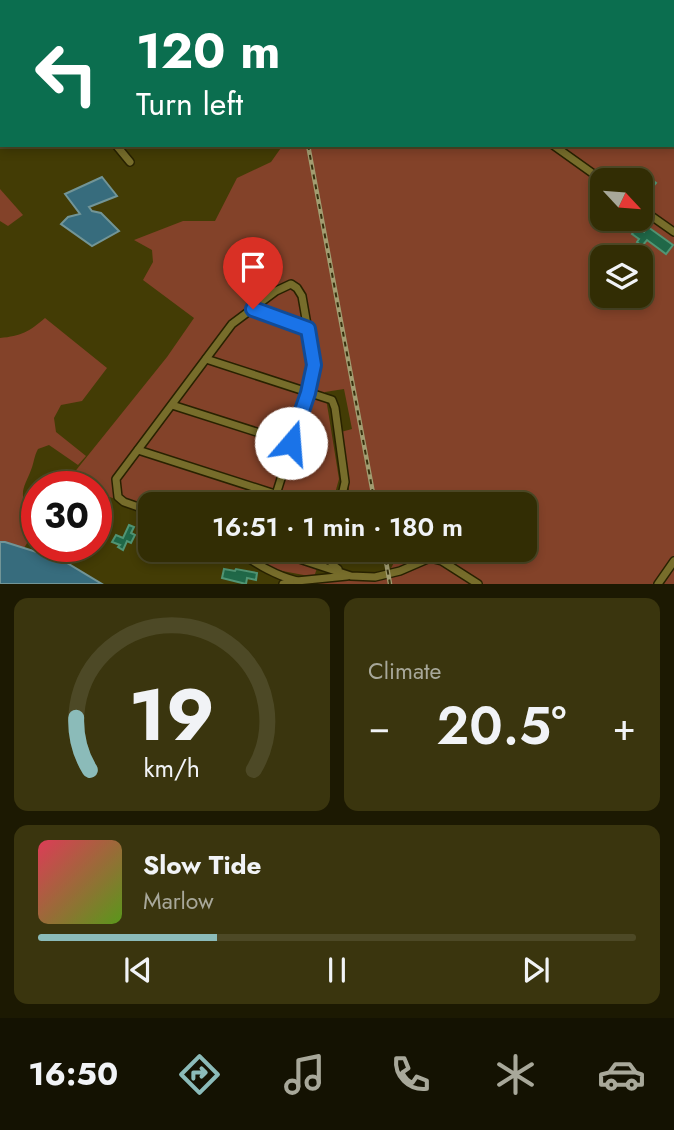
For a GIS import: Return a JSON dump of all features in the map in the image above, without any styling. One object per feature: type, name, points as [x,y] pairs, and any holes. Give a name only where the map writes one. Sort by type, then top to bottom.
[{"type":"street","points":[[118,147],[131,162]]},
{"type":"street","points":[[557,147],[590,171]]},
{"type":"street","points":[[653,217],[674,232]]},
{"type":"street","points":[[138,507],[118,497],[117,479],[232,324],[276,291],[291,284],[298,288],[302,296],[314,365],[308,393],[276,492]]},
{"type":"street","points":[[253,309],[308,329]]},
{"type":"street","points":[[206,359],[332,400],[345,482],[343,492]]},
{"type":"street","points":[[172,405],[291,443]]},
{"type":"street","points":[[138,450],[269,492]]},
{"type":"street","points":[[283,584],[351,576],[388,575],[430,558],[442,561],[476,583]]},
{"type":"street","points":[[658,584],[674,561]]},
{"type":"street","points":[[254,562],[267,571],[297,581]]},
{"type":"street","points":[[308,562],[351,576]]},
{"type":"street","points":[[331,562],[351,576]]},
{"type":"shaded area","points":[[282,147],[674,147],[674,584],[310,584],[385,579],[394,562],[537,562],[537,492],[349,492],[341,432],[352,429],[344,389],[325,392],[339,479],[335,492],[138,492],[138,505],[112,498],[112,471],[75,471],[167,357],[194,318],[143,280],[153,262],[152,250],[134,240],[183,221],[215,221],[237,178],[271,162]]},
{"type":"shaded area","points":[[0,189],[23,215],[8,226],[0,221]]},
{"type":"shaded area","points":[[45,318],[107,368],[82,401],[61,405],[54,418],[56,432],[86,456],[78,465],[49,445],[38,449],[30,471],[21,471],[21,547],[0,542],[0,338],[14,336],[34,327]]},
{"type":"shaded area","points":[[261,562],[319,562],[314,577],[272,569]]},
{"type":"water","points":[[102,177],[117,196],[89,207],[92,211],[101,213],[119,231],[92,246],[61,224],[68,217],[80,214],[65,194]]},
{"type":"water","points":[[0,542],[5,542],[21,547],[21,562],[65,562],[102,584],[0,584]]},
{"type":"building","points":[[634,231],[653,231],[673,245],[666,254],[647,240],[641,245],[637,242],[639,239],[632,234]]},
{"type":"building","points":[[129,525],[134,527],[131,533],[135,535],[131,543],[127,541],[123,550],[118,547],[120,545],[112,542],[116,535],[123,538]]},
{"type":"building","points":[[224,569],[257,573],[256,580],[247,578],[246,584],[222,578]]},
{"type":"railway","points":[[308,147],[373,492]]},
{"type":"railway","points":[[386,562],[390,584]]},
{"type":"route","points":[[253,309],[308,329],[314,365],[308,393],[291,443]]}]
